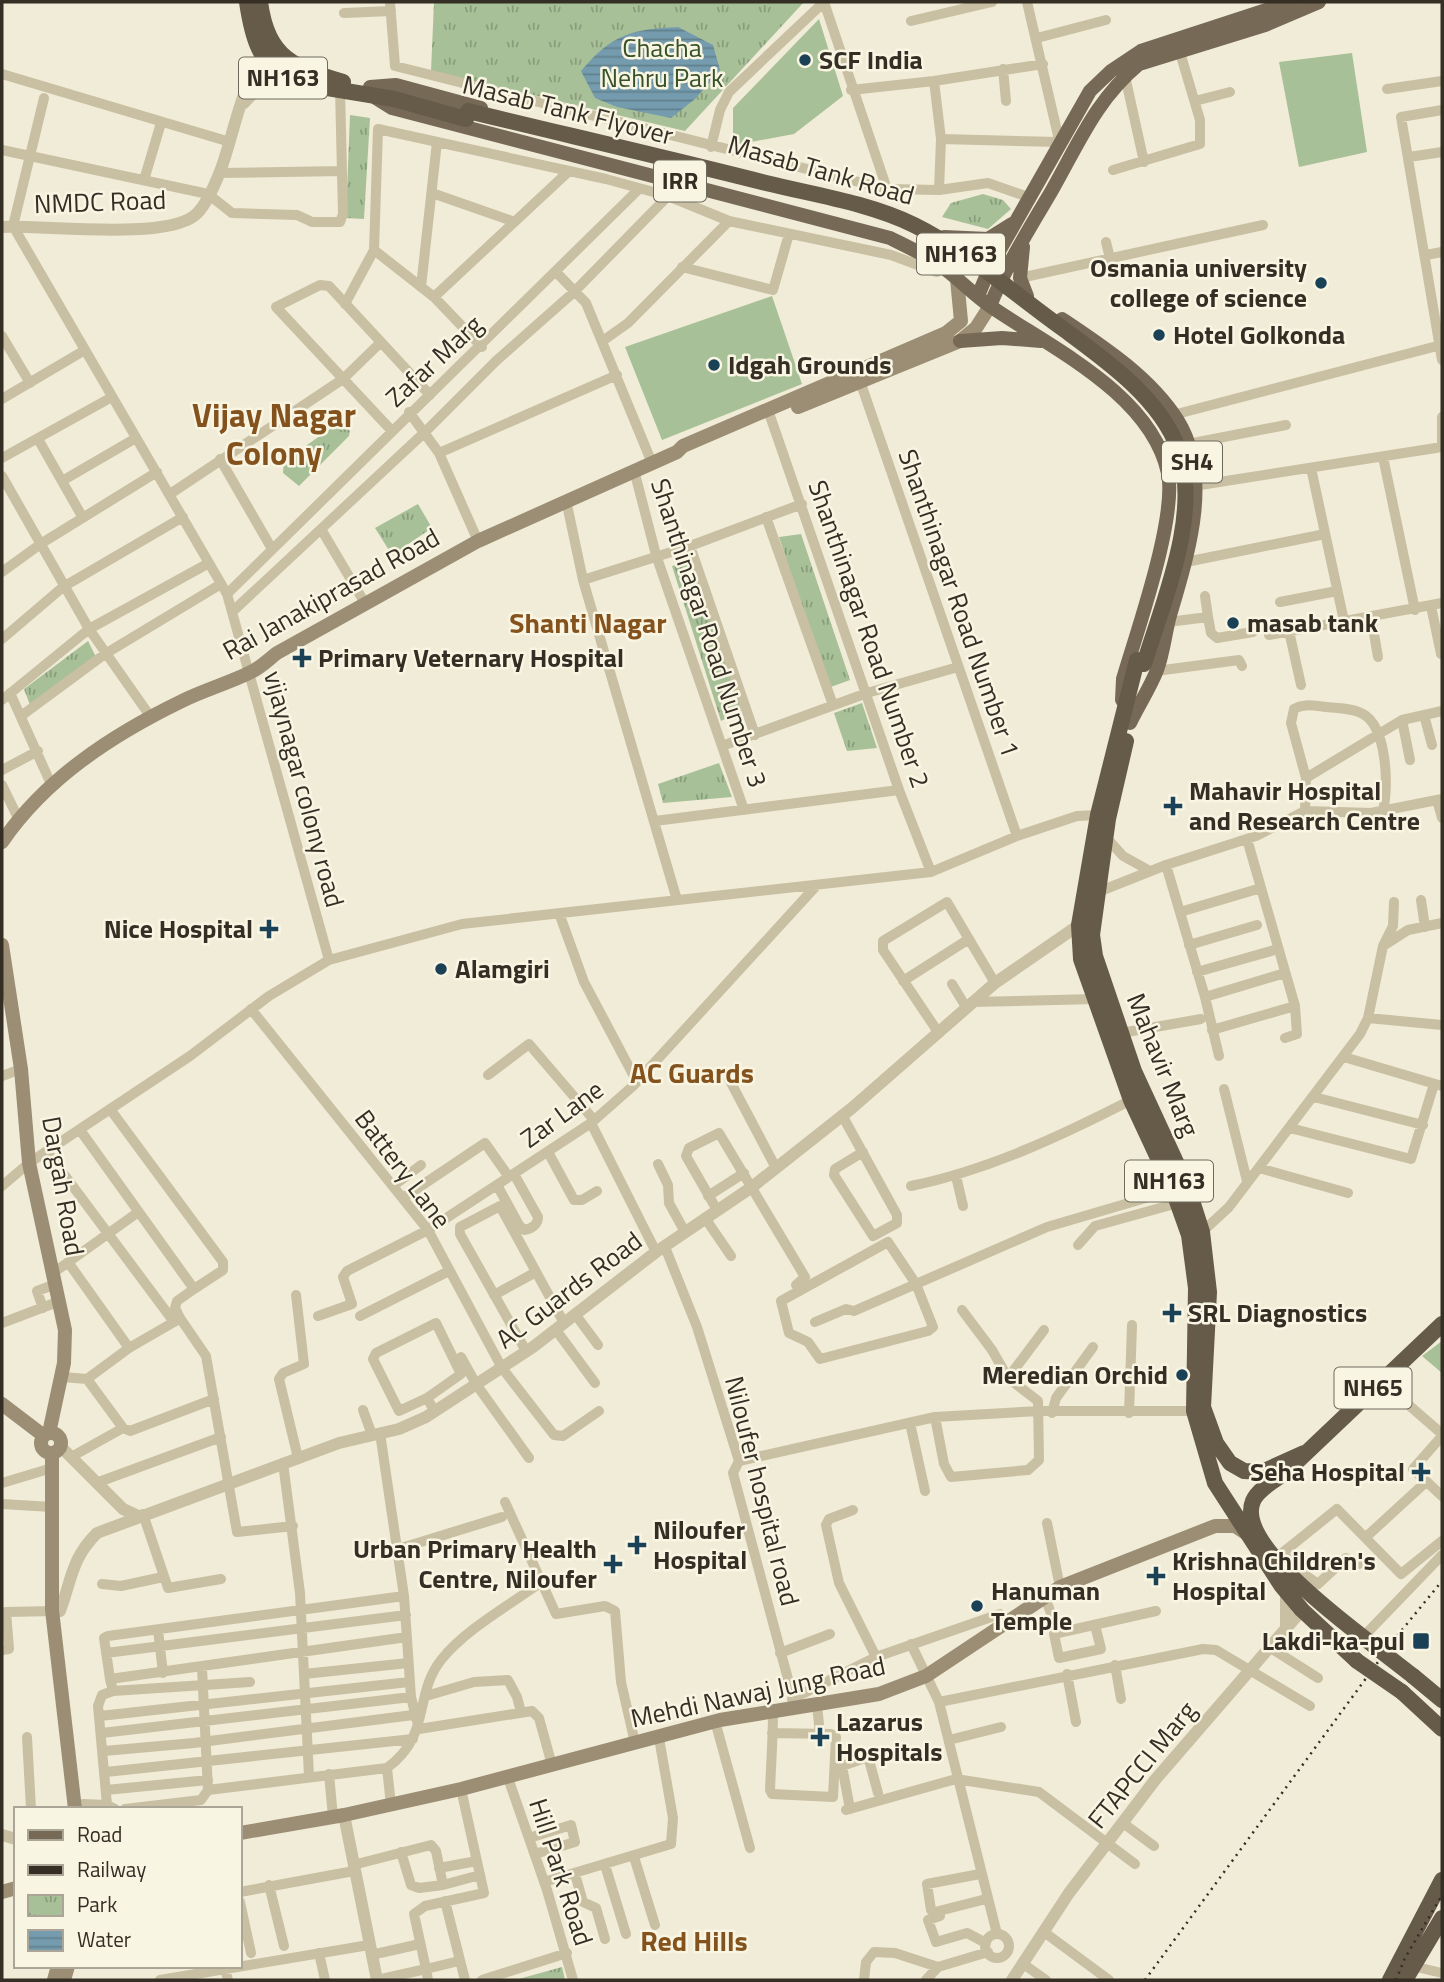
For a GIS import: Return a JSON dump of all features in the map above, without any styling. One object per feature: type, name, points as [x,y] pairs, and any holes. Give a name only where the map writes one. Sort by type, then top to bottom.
[{"type":"highway","name":"NH163","points":[[247,2],[251,29],[262,59],[280,76],[291,82],[369,90]]},
{"type":"highway","name":"NH163","points":[[260,2],[270,37],[288,62],[306,71],[369,90]]},
{"type":"highway","name":"Masab Tank Flyover","points":[[369,90],[884,221],[909,231],[964,264],[1136,400],[1155,424],[1168,452],[1177,506],[1146,665],[1125,721]]},
{"type":"highway","name":"Mahavir Marg","points":[[1125,721],[1098,814],[1079,925],[1081,959],[1095,999],[1128,1074],[1188,1188],[1202,1232],[1209,1292],[1203,1407],[1216,1443],[1230,1463],[1253,1474],[1304,1453]]},
{"type":"highway","name":"Mahavir Marg","points":[[1125,721],[1105,836],[1092,935],[1095,956],[1121,1033],[1131,1100],[1176,1196],[1189,1235],[1196,1289],[1194,1411],[1204,1450],[1223,1499]]},
{"type":"highway","name":"NH65","points":[[1442,1324],[1253,1498],[1251,1533],[1279,1556],[1313,1598],[1442,1700]]},
{"type":"highway","name":"NH163","points":[[1204,1450],[1286,1592],[1357,1661],[1402,1692],[1442,1729]]},
{"type":"highway","name":"NH163","points":[[1223,1499],[1251,1533]]},
{"type":"highway","points":[[1390,1980],[1442,1880]]},
{"type":"highway","points":[[1408,1973],[1442,1918]]},
{"type":"main road","name":"IRR","points":[[978,296],[990,267],[1025,222],[1105,95],[1125,76],[1139,64],[1291,2]]},
{"type":"main road","name":"IRR","points":[[990,306],[1025,222],[1031,198],[1090,91],[1129,56],[1266,12],[1319,2]]},
{"type":"main road","name":"Masab Tank Road","points":[[369,90],[396,85],[893,213],[922,224],[944,237],[1093,340],[1149,386],[1173,415],[1188,444],[1194,486],[1185,562],[1168,622],[1146,665]]},
{"type":"main road","name":"Masab Tank Road","points":[[369,90],[392,108],[890,237],[957,279],[990,306],[1052,346],[1127,402],[1151,431],[1168,472],[1170,508],[1123,680],[1125,721]]},
{"type":"main road","points":[[724,192],[729,169]]},
{"type":"main road","name":"IRR","points":[[944,237],[988,239],[1025,222]]},
{"type":"main road","points":[[1025,222],[1020,278],[1027,296]]},
{"type":"main road","points":[[770,414],[946,334],[961,321],[957,279]]},
{"type":"main road","points":[[770,414],[860,384],[960,341],[976,328],[990,306]]},
{"type":"main road","points":[[960,341],[1002,338],[1052,346],[1073,327]]},
{"type":"main road","points":[[1075,363],[1093,340]]},
{"type":"main road","name":"Rai Janakiprasad Road","points":[[2,842],[18,818],[51,784],[83,759],[150,716],[227,680],[250,673],[277,653],[366,606],[478,541],[677,452],[683,446],[770,414]]},
{"type":"main road","name":"Dargah Road","points":[[2,945],[21,1069],[29,1163],[66,1338],[62,1377],[52,1406],[47,1434]]},
{"type":"main road","points":[[2,1404],[47,1434],[42,1448],[59,1456],[52,1507],[56,1607],[81,1807]]},
{"type":"main road","points":[[1215,1526],[1222,1519],[1225,1509],[1223,1499]]},
{"type":"main road","points":[[1215,1526],[1235,1526],[1251,1533]]},
{"type":"main road","name":"Mehdi Nawaj Jung Road","points":[[242,1833],[339,1816],[508,1778],[715,1721],[773,1712],[794,1704],[817,1706],[880,1694],[926,1676],[1060,1587],[1215,1526]]},
{"type":"street","points":[[710,147],[720,110],[729,92],[824,2],[851,90],[887,189]]},
{"type":"street","points":[[911,21],[992,2]]},
{"type":"street","points":[[941,139],[1060,144],[1027,2]]},
{"type":"street","points":[[344,13],[390,7],[395,66],[710,147],[887,189],[939,190],[988,183],[1031,198]]},
{"type":"street","points":[[1037,38],[1106,20]]},
{"type":"street","points":[[1113,170],[1200,144],[1203,131],[1179,49]]},
{"type":"street","name":"NMDC Road","points":[[7,227],[162,226],[195,215],[219,173],[252,74],[262,59]]},
{"type":"street","points":[[851,90],[934,81],[1043,64]]},
{"type":"street","points":[[1003,69],[1006,101]]},
{"type":"street","points":[[2,74],[230,142]]},
{"type":"street","points":[[242,106],[256,90],[280,76]]},
{"type":"street","points":[[1125,76],[1144,162]]},
{"type":"street","points":[[1387,89],[1442,80]]},
{"type":"street","points":[[934,81],[941,139],[939,190]]},
{"type":"street","points":[[2,150],[208,194],[232,213],[298,215],[312,222],[340,222],[343,214],[340,89]]},
{"type":"street","points":[[1195,101],[1230,92]]},
{"type":"street","points":[[7,227],[32,156],[44,98]]},
{"type":"street","points":[[1173,415],[1442,351],[1440,326],[1401,117],[1442,110]]},
{"type":"street","points":[[144,180],[161,122]]},
{"type":"street","points":[[345,304],[374,250],[378,130],[668,196],[729,221],[891,256],[937,272]]},
{"type":"street","points":[[421,287],[437,142]]},
{"type":"street","points":[[1409,157],[1442,152]]},
{"type":"street","points":[[219,173],[341,171]]},
{"type":"street","points":[[434,297],[512,221],[568,172]]},
{"type":"street","name":"Zafar Marg","points":[[21,716],[105,654],[224,589],[272,549],[409,412],[482,347],[639,189]]},
{"type":"street","points":[[432,193],[512,221]]},
{"type":"street","points":[[232,612],[425,432],[496,361],[574,292],[668,196]]},
{"type":"street","points":[[604,340],[628,323],[729,221]]},
{"type":"street","points":[[1020,278],[1110,258],[1141,247],[1263,225]]},
{"type":"street","name":"vijaynagar colony road","points":[[7,227],[85,350],[224,589],[250,673],[329,960]]},
{"type":"street","points":[[682,267],[773,290],[789,234]]},
{"type":"street","points":[[1106,242],[1110,258]]},
{"type":"street","points":[[374,250],[434,297],[482,347]]},
{"type":"street","points":[[1426,255],[1442,252]]},
{"type":"street","points":[[556,272],[586,303],[604,340],[652,463]]},
{"type":"street","points":[[391,430],[276,307],[325,284],[430,395]]},
{"type":"street","points":[[2,336],[30,383]]},
{"type":"street","points":[[170,494],[343,379],[382,342]]},
{"type":"street","points":[[2,399],[85,350]]},
{"type":"street","points":[[439,453],[617,375]]},
{"type":"street","name":"Shanthinagar Road Number 1","points":[[860,384],[1017,836]]},
{"type":"street","points":[[2,458],[112,397]]},
{"type":"street","points":[[409,412],[439,453],[478,541]]},
{"type":"street","name":"Shanthinagar Road Number 2","points":[[770,414],[899,790],[931,872]]},
{"type":"street","points":[[1194,486],[1442,446],[1442,417]]},
{"type":"street","points":[[1188,444],[1286,425]]},
{"type":"street","points":[[62,481],[136,438]]},
{"type":"street","points":[[38,439],[83,518]]},
{"type":"street","points":[[1383,457],[1415,610]]},
{"type":"street","points":[[220,459],[272,549]]},
{"type":"street","points":[[1311,468],[1344,621]]},
{"type":"street","name":"Shanthinagar Road Number 3","points":[[634,470],[656,555],[744,810]]},
{"type":"street","points":[[2,571],[157,472]]},
{"type":"street","points":[[2,476],[42,543],[63,587],[105,654],[150,716]]},
{"type":"street","points":[[566,500],[583,580],[677,900]]},
{"type":"street","points":[[583,580],[690,546],[802,503]]},
{"type":"street","points":[[2,639],[63,587],[183,517]]},
{"type":"street","points":[[766,517],[833,705]]},
{"type":"street","points":[[321,529],[366,606]]},
{"type":"street","points":[[1185,562],[1325,534]]},
{"type":"street","points":[[690,546],[755,735]]},
{"type":"street","points":[[51,784],[21,716],[6,697],[89,629],[209,563]]},
{"type":"street","points":[[1280,602],[1338,591]]},
{"type":"street","points":[[1205,596],[1214,637],[1253,632]]},
{"type":"street","points":[[1269,635],[1442,604]]},
{"type":"street","points":[[1431,606],[1441,654]]},
{"type":"street","points":[[1371,616],[1378,657]]},
{"type":"street","points":[[1168,622],[1208,617]]},
{"type":"street","points":[[1289,631],[1301,685]]},
{"type":"street","points":[[1146,665],[1239,660],[1242,666]]},
{"type":"street","points":[[722,746],[867,693],[958,667]]},
{"type":"street","points":[[1305,811],[1306,778],[1291,723],[1297,707],[1360,712],[1366,715],[1377,736],[1388,780],[1383,810]]},
{"type":"street","points":[[1306,778],[1402,720],[1442,711]]},
{"type":"street","points":[[1424,715],[1432,745]]},
{"type":"street","points":[[1402,720],[1410,761]]},
{"type":"street","points":[[2,770],[38,751]]},
{"type":"street","points":[[2,785],[18,818]]},
{"type":"street","points":[[655,821],[899,790]]},
{"type":"street","points":[[1098,892],[1166,865],[1247,839],[1305,811],[1383,810],[1440,799],[1442,818]]},
{"type":"street","points":[[2,1186],[29,1163],[48,1153],[190,1056],[251,1009],[329,960],[462,924],[931,872],[1017,836],[1077,816],[1098,814]]},
{"type":"street","points":[[1105,836],[1123,856],[1150,871]]},
{"type":"street","points":[[1247,839],[1295,1006],[1297,1034],[1284,1038]]},
{"type":"street","points":[[1166,865],[1205,997],[1219,1056]]},
{"type":"street","name":"Zar Lane","points":[[318,1316],[352,1304],[343,1277],[347,1271],[428,1230],[593,1121],[637,1082],[817,885]]},
{"type":"street","points":[[1180,912],[1261,888]]},
{"type":"street","points":[[1421,901],[1425,927]]},
{"type":"street","points":[[938,1032],[883,950],[883,941],[947,902],[995,983]]},
{"type":"street","points":[[1202,1232],[1229,1207],[1345,1057],[1368,1018],[1383,946],[1393,926],[1394,902]]},
{"type":"street","points":[[559,913],[584,982],[637,1082]]},
{"type":"street","points":[[1383,946],[1408,930],[1442,923]]},
{"type":"street","name":"AC Guards Road","points":[[56,1607],[81,1549],[97,1534],[283,1463],[399,1429],[435,1412],[502,1368],[685,1231],[752,1187],[842,1115],[995,983],[1079,925]]},
{"type":"street","points":[[1189,945],[1257,925]]},
{"type":"street","points":[[903,981],[970,939]]},
{"type":"street","points":[[1197,972],[1278,949]]},
{"type":"street","points":[[1205,997],[1285,972]]},
{"type":"street","points":[[952,984],[969,1005],[1095,999]]},
{"type":"street","points":[[1212,1030],[1295,1006]]},
{"type":"street","name":"Battery Lane","points":[[251,1009],[428,1230],[502,1368],[558,1437],[599,1411]]},
{"type":"street","points":[[1368,1018],[1442,1026]]},
{"type":"street","points":[[1121,1033],[1200,1019]]},
{"type":"street","name":"Niloufer hospital road","points":[[488,1076],[529,1044],[593,1121],[661,1250],[697,1327],[739,1461],[733,1473],[794,1704]]},
{"type":"street","points":[[1290,1128],[1411,1159],[1438,1085],[1345,1057]]},
{"type":"street","points":[[2,1076],[21,1069]]},
{"type":"street","points":[[729,1079],[776,1168]]},
{"type":"street","points":[[1224,1089],[1247,1181]]},
{"type":"street","points":[[1314,1097],[1423,1125]]},
{"type":"street","points":[[911,1186],[956,1177],[1014,1154],[1131,1100]]},
{"type":"street","points":[[110,1109],[223,1262],[223,1270],[177,1301],[177,1320]]},
{"type":"street","points":[[842,1115],[863,1152],[897,1219],[897,1223],[873,1236],[834,1175],[835,1169],[863,1152]]},
{"type":"street","points":[[80,1130],[194,1289]]},
{"type":"street","points":[[731,1256],[711,1214],[708,1196],[686,1156],[689,1148],[719,1133],[805,1277],[778,1296]]},
{"type":"street","points":[[403,1198],[485,1143],[538,1217],[535,1225],[524,1230],[519,1225],[497,1185]]},
{"type":"street","points":[[548,1152],[574,1200],[582,1200],[597,1191]]},
{"type":"street","points":[[48,1153],[206,1356],[237,1532],[293,1526]]},
{"type":"street","points":[[658,1164],[668,1185],[669,1203],[685,1231]]},
{"type":"street","points":[[393,1186],[421,1165]]},
{"type":"street","points":[[1259,1168],[1348,1193]]},
{"type":"street","points":[[708,1196],[744,1173]]},
{"type":"street","points":[[956,1177],[963,1206]]},
{"type":"street","points":[[1076,1234],[1078,1245],[1095,1226],[1176,1196]]},
{"type":"street","points":[[815,1322],[846,1309],[854,1311],[1046,1227],[1176,1196]]},
{"type":"street","points":[[526,1351],[459,1231],[498,1206],[503,1209],[536,1272],[560,1326],[595,1383]]},
{"type":"street","points":[[43,1308],[37,1291],[54,1278],[68,1262],[110,1235],[137,1213]]},
{"type":"street","points":[[888,1242],[916,1284],[932,1318],[933,1327],[928,1331],[823,1358],[817,1356],[808,1342],[789,1333],[780,1307],[782,1300],[888,1242]]},
{"type":"street","points":[[68,1262],[128,1348]]},
{"type":"street","points":[[360,1316],[449,1271]]},
{"type":"street","points":[[494,1295],[536,1272]]},
{"type":"street","points":[[296,1295],[304,1364],[283,1373],[279,1379],[298,1458]]},
{"type":"street","points":[[2,1323],[60,1301]]},
{"type":"street","points":[[935,1417],[948,1476],[965,1478],[1028,1470],[1037,1465],[1038,1401],[1008,1378],[992,1350],[962,1310]]},
{"type":"street","points":[[575,1314],[598,1345]]},
{"type":"street","points":[[62,1377],[87,1379],[128,1348],[177,1320]]},
{"type":"street","points":[[436,1323],[461,1374],[427,1398],[399,1411],[373,1359],[376,1353],[436,1323]]},
{"type":"street","points":[[1129,1413],[1132,1325]]},
{"type":"street","points":[[443,1326],[476,1384],[529,1458]]},
{"type":"street","points":[[1008,1378],[1044,1329]]},
{"type":"street","points":[[1052,1413],[1056,1398],[1093,1347]]},
{"type":"street","points":[[87,1379],[123,1428],[130,1431],[214,1399]]},
{"type":"street","points":[[1381,1381],[1442,1435],[1414,1466],[1414,1472],[1442,1496]]},
{"type":"street","points":[[427,1398],[435,1412]]},
{"type":"street","points":[[363,1410],[376,1434],[398,1549],[406,1615],[409,1682],[416,1727]]},
{"type":"street","points":[[739,1461],[935,1417],[1039,1411],[1194,1411]]},
{"type":"street","points":[[910,1423],[925,1491]]},
{"type":"street","points":[[2,1483],[123,1428]]},
{"type":"street","points":[[96,1483],[221,1437]]},
{"type":"street","points":[[59,1456],[96,1483],[123,1509],[141,1515],[168,1588],[221,1579]]},
{"type":"street","points":[[283,1463],[293,1526],[302,1628],[309,1776]]},
{"type":"street","points":[[1366,1537],[1426,1482]]},
{"type":"street","points":[[505,1502],[540,1583],[558,1615],[605,1606],[612,1608],[617,1615],[621,1682],[635,1743]]},
{"type":"street","points":[[2,1504],[52,1507]]},
{"type":"street","points":[[1359,1564],[1346,1558],[1318,1584],[1279,1556],[1337,1509],[1401,1574],[1442,1541]]},
{"type":"street","points":[[853,1510],[829,1520],[826,1525],[839,1583],[876,1657]]},
{"type":"street","points":[[398,1549],[502,1517]]},
{"type":"street","points":[[1047,1523],[1060,1587]]},
{"type":"street","points":[[1368,1641],[1442,1555]]},
{"type":"street","points":[[102,1584],[121,1586],[163,1577]]},
{"type":"street","points":[[106,1790],[208,1785],[387,1768],[402,1756],[416,1727],[440,1661],[540,1583]]},
{"type":"street","points":[[1286,1592],[1286,1626]]},
{"type":"street","points":[[113,1691],[104,1638],[404,1595]]},
{"type":"street","points":[[1045,1597],[1058,1633]]},
{"type":"street","points":[[2,1650],[9,1649],[6,1612],[56,1607]]},
{"type":"street","name":"FTAPCCI Marg","points":[[1012,1980],[1155,1780],[1302,1610]]},
{"type":"street","points":[[1101,1649],[1059,1658],[1054,1634],[1156,1611]]},
{"type":"street","points":[[794,1704],[876,1657],[1000,1614],[1008,1623]]},
{"type":"street","points":[[106,1653],[406,1615]]},
{"type":"street","points":[[1095,1625],[1101,1649],[1121,1699]]},
{"type":"street","points":[[158,1630],[163,1673]]},
{"type":"street","points":[[780,1653],[830,1634]]},
{"type":"street","points":[[110,1679],[407,1637]]},
{"type":"street","points":[[911,1644],[939,1702],[980,1874],[982,1894],[997,1934],[1007,1939],[1009,1946],[1046,1980]]},
{"type":"street","points":[[1269,1647],[1318,1678]]},
{"type":"street","points":[[939,1702],[1067,1674],[1203,1649],[1216,1650],[1311,1706]]},
{"type":"street","points":[[304,1674],[408,1663]]},
{"type":"street","points":[[142,1807],[201,1800],[208,1785],[202,1668]]},
{"type":"street","points":[[1067,1674],[1076,1723]]},
{"type":"street","points":[[426,1696],[464,1684],[508,1680],[521,1712]]},
{"type":"street","points":[[81,1807],[111,1807],[106,1790],[98,1699],[113,1691],[250,1682]]},
{"type":"street","points":[[100,1716],[409,1682]]},
{"type":"street","points":[[102,1733],[411,1697]]},
{"type":"street","points":[[817,1706],[820,1734]]},
{"type":"street","points":[[106,1772],[307,1750],[416,1727],[521,1712],[537,1713],[552,1765]]},
{"type":"street","points":[[772,1733],[831,1734],[836,1739],[835,1794],[830,1798],[772,1794],[772,1733],[773,1712]]},
{"type":"street","points":[[715,1721],[750,1848]]},
{"type":"street","points":[[104,1751],[207,1742],[307,1727],[416,1727]]},
{"type":"street","points":[[948,1740],[1000,1727]]},
{"type":"street","points":[[27,1737],[31,1807]]},
{"type":"street","points":[[544,1882],[667,1847],[673,1839],[659,1738]]},
{"type":"street","points":[[878,1793],[869,1760],[865,1758],[842,1766],[848,1810],[868,1801],[956,1779],[1039,1792],[1135,1864]]},
{"type":"street","points":[[387,1768],[391,1805]]},
{"type":"street","points":[[329,1774],[354,1868],[377,1980],[459,1961]]},
{"type":"street","name":"Hill Park Road","points":[[508,1778],[538,1854],[573,1980]]},
{"type":"street","points":[[428,1980],[416,1911],[445,1901],[484,1893],[461,1789]]},
{"type":"street","points":[[1123,1823],[1154,1846]]},
{"type":"street","points":[[532,1837],[571,1825],[573,1827],[575,1842],[538,1854]]},
{"type":"street","points":[[242,1892],[354,1868],[432,1845],[436,1851],[443,1885]]},
{"type":"street","points":[[401,1852],[411,1885],[419,1888],[480,1875]]},
{"type":"street","points":[[634,1857],[655,1925]]},
{"type":"street","points":[[439,1868],[477,1861]]},
{"type":"street","points":[[605,1865],[626,1934]]},
{"type":"street","points":[[575,1874],[583,1902],[596,1908],[605,1939]]},
{"type":"street","points":[[980,1874],[927,1884],[931,1910],[934,1912],[982,1894]]},
{"type":"street","points":[[269,1885],[284,1947]]},
{"type":"street","points":[[445,1901],[465,1980]]},
{"type":"street","points":[[242,1911],[251,1954]]},
{"type":"street","points":[[940,1916],[928,1920],[936,1942],[967,1933]]},
{"type":"street","points":[[965,1920],[967,1933],[1000,1958],[1007,1953],[1009,1946]]},
{"type":"street","points":[[1044,1932],[1109,1980]]},
{"type":"street","points":[[926,1980],[937,1966],[987,1948],[997,1934]]},
{"type":"street","points":[[242,1966],[320,1953],[420,1944]]},
{"type":"street","points":[[864,1980],[866,1962],[874,1952],[895,1954],[937,1966]]},
{"type":"street","points":[[320,1953],[325,1980]]},
{"type":"street","points":[[482,1980],[567,1953]]},
{"type":"street","points":[[162,1980],[231,1968]]},
{"type":"street","points":[[225,1969],[228,1980]]},
{"type":"street","points":[[1408,1973],[1442,1973]]},
{"type":"green space","name":"Chacha Nehru Park","points":[[434,2],[804,2],[685,131],[431,71]]},
{"type":"green space","name":"SCF India","points":[[819,19],[843,96],[794,134],[740,144],[733,139],[733,108]]},
{"type":"green space","points":[[1352,53],[1367,152],[1299,167],[1279,62]]},
{"type":"green space","points":[[350,115],[370,118],[364,219],[346,218]]},
{"type":"green space","points":[[983,194],[1003,200],[1011,209],[988,229],[942,217],[951,203]]},
{"type":"green space","name":"Idgah Grounds","points":[[772,296],[802,384],[662,440],[625,347]]},
{"type":"green space","points":[[340,422],[350,431],[349,436],[299,486],[283,473],[284,461]]},
{"type":"green space","points":[[418,504],[432,528],[392,555],[375,528]]},
{"type":"green space","points":[[801,534],[850,680],[828,688],[779,537]]},
{"type":"green space","points":[[692,561],[742,710],[721,721],[672,566]]},
{"type":"green space","points":[[88,641],[96,657],[30,705],[24,689]]},
{"type":"green space","points":[[862,703],[877,748],[847,751],[834,713]]},
{"type":"green space","points":[[719,763],[732,797],[663,803],[658,784]]},
{"type":"green space","points":[[1442,1341],[1442,1373],[1422,1356]]},
{"type":"green space","points":[[562,1967],[565,1980],[515,1980]]},
{"type":"water","points":[[678,27],[713,45],[720,70],[695,99],[671,118],[617,107],[595,98],[581,71],[603,49],[613,41],[635,32]]},
{"type":"railway","points":[[1145,1980],[1397,1636],[1442,1581]]},
{"type":"railway","points":[[1396,1980],[1405,1958],[1442,1895]]},
{"type":"place","name":"SCF India","points":[[805,60]]},
{"type":"place","name":"Osmania university college of science","points":[[1321,283]]},
{"type":"place","name":"Hotel Golkonda","points":[[1159,335]]},
{"type":"place","name":"Idgah Grounds","points":[[714,365]]},
{"type":"place","name":"masab tank","points":[[1233,623]]},
{"type":"place","name":"Primary Veternary Hospital","points":[[302,658]]},
{"type":"place","name":"Mahavir Hospital and Research Centre","points":[[1173,806]]},
{"type":"place","name":"Nice Hospital","points":[[269,929]]},
{"type":"place","name":"Alamgiri","points":[[441,969]]},
{"type":"place","name":"SRL Diagnostics","points":[[1172,1313]]},
{"type":"place","name":"Meredian Orchid","points":[[1182,1375]]},
{"type":"place","name":"Seha Hospital","points":[[1421,1472]]},
{"type":"place","name":"Niloufer Hospital","points":[[637,1545]]},
{"type":"place","name":"Urban Primary Health Centre, Niloufer","points":[[613,1564]]},
{"type":"place","name":"Krishna Children's Hospital","points":[[1156,1576]]},
{"type":"place","name":"Hanuman Temple","points":[[977,1606]]},
{"type":"place","name":"Lakdi-ka-pul","points":[[1421,1641]]},
{"type":"place","name":"Lazarus Hospitals","points":[[820,1737]]},
{"type":"district","name":"Vijay Nagar Colony","points":[[274,434]]},
{"type":"district","name":"Shanti Nagar","points":[[588,623]]},
{"type":"district","name":"AC Guards","points":[[692,1073]]},
{"type":"district","name":"Red Hills","points":[[694,1941]]}]
